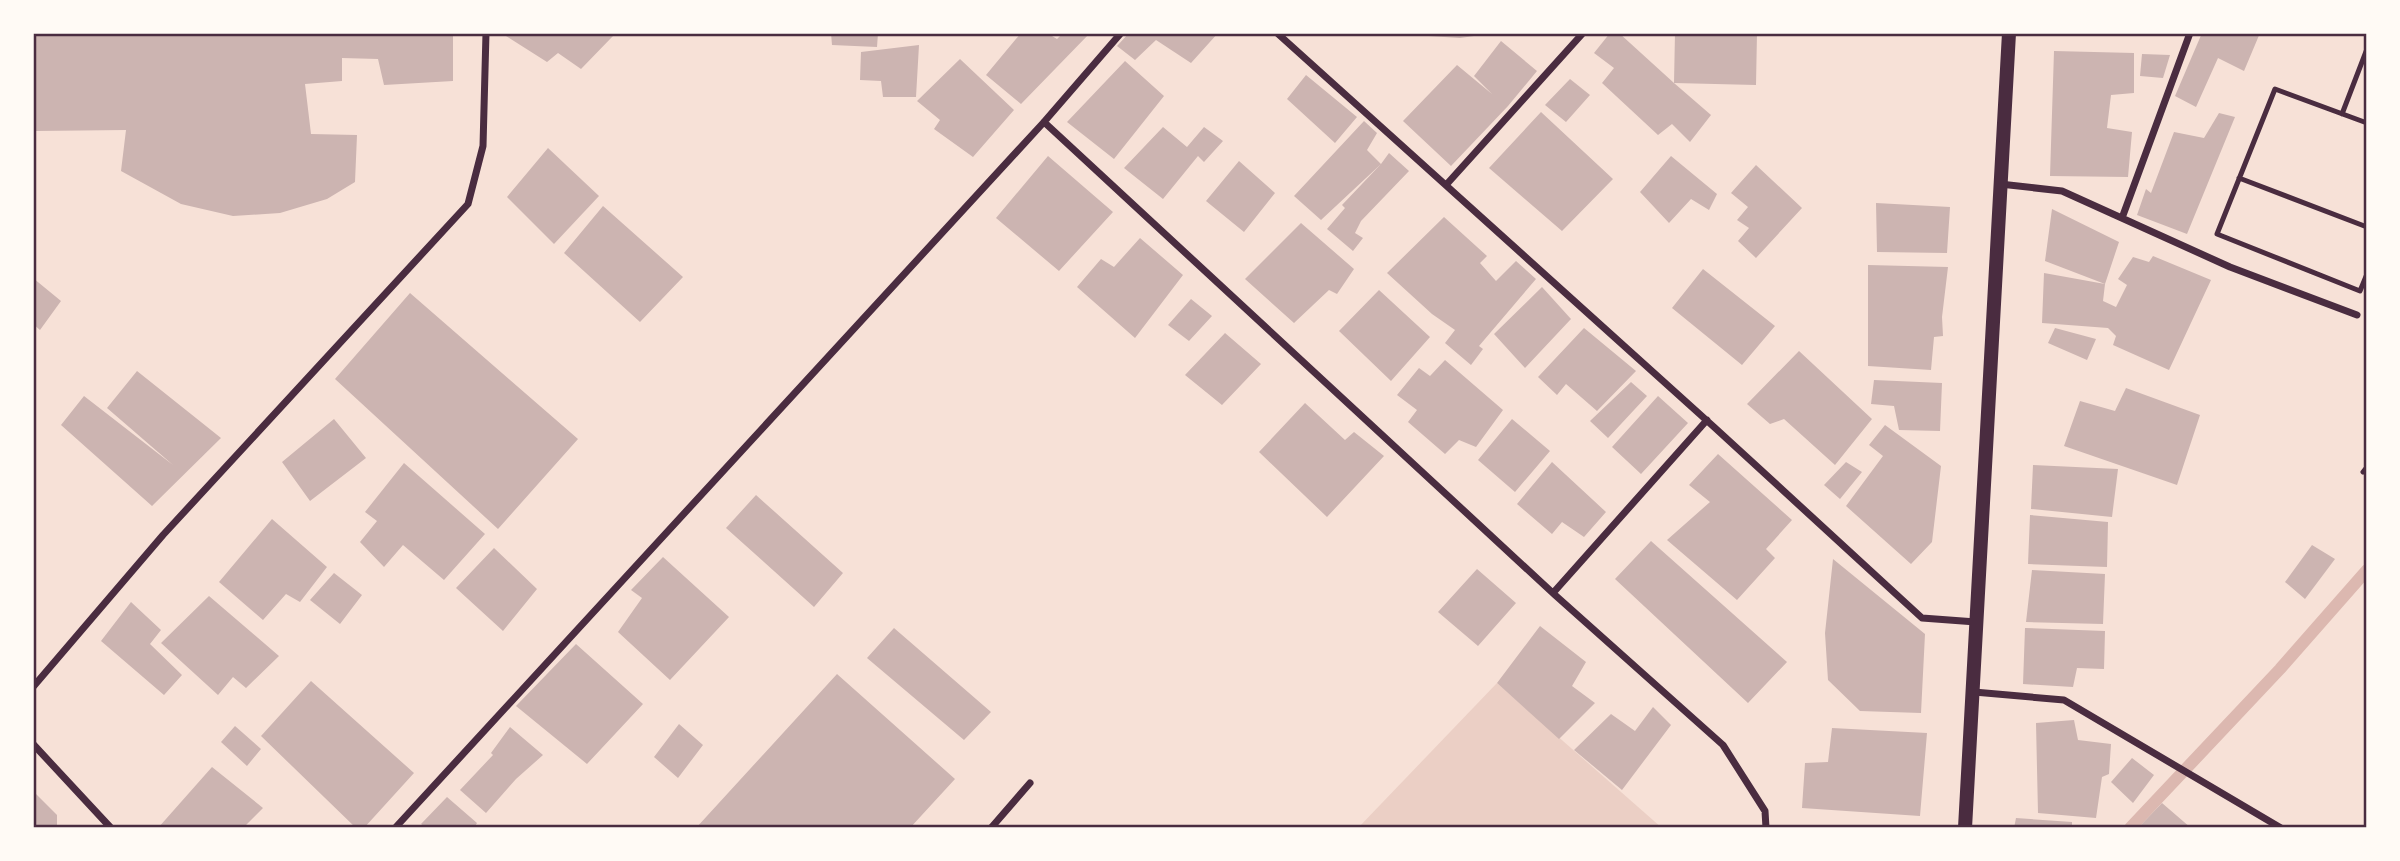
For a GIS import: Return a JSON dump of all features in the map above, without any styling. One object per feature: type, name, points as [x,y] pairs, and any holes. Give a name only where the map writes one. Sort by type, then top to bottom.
[{"type":"main road","points":[[1965,828],[2009,33]]},
{"type":"street","points":[[33,687],[163,535],[468,204],[483,146],[486,33]]},
{"type":"street","points":[[395,828],[1044,122],[1121,33]]},
{"type":"street","points":[[1277,33],[1707,420],[1922,618],[1976,622]]},
{"type":"street","points":[[1446,185],[1583,33]]},
{"type":"street","points":[[2122,218],[2190,33]]},
{"type":"street","points":[[1044,122],[1553,593],[1723,745],[1765,811],[1766,828]]},
{"type":"street","points":[[1999,184],[2062,191],[2230,267],[2357,315]]},
{"type":"street","points":[[1553,593],[1707,420]]},
{"type":"street","points":[[1974,692],[2063,700],[2281,828]]},
{"type":"street","points":[[33,744],[111,828]]},
{"type":"street","points":[[990,828],[1030,783]]},
{"type":"lane","points":[[2342,114],[2367,49]]},
{"type":"lane","points":[[2367,123],[2275,89],[2217,234],[2360,290],[2367,274]]},
{"type":"lane","points":[[2239,178],[2367,227]]},
{"type":"shaded area","points":[[1497,683],[1662,828],[1358,828]]},
{"type":"building","points":[[33,33],[453,33],[453,81],[384,85],[378,59],[342,58],[342,81],[305,84],[311,134],[357,135],[355,182],[327,199],[280,213],[233,216],[181,204],[121,171],[126,130],[36,131]]},
{"type":"building","points":[[508,33],[610,33],[613,36],[581,69],[558,53],[547,62],[506,36]]},
{"type":"building","points":[[831,33],[878,33],[877,47],[832,45]]},
{"type":"building","points":[[1021,33],[1047,33],[1057,39],[1063,33],[1090,33],[1021,104],[986,75]]},
{"type":"building","points":[[1129,33],[1218,33],[1191,63],[1156,40],[1135,60],[1117,46]]},
{"type":"building","points":[[1413,33],[1481,33],[1481,35],[1460,38]]},
{"type":"building","points":[[1610,33],[1619,33],[1711,115],[1690,142],[1672,124],[1658,135],[1602,83],[1614,68],[1594,53]]},
{"type":"building","points":[[1675,33],[1757,33],[1756,85],[1674,83]]},
{"type":"building","points":[[2202,33],[2260,33],[2244,71],[2218,58],[2196,107],[2175,96]]},
{"type":"building","points":[[1501,41],[1537,71],[1451,166],[1403,121],[1457,65],[1492,94],[1474,76]]},
{"type":"building","points":[[919,45],[916,97],[883,97],[881,81],[860,80],[861,52]]},
{"type":"building","points":[[2054,51],[2134,53],[2134,93],[2111,95],[2107,128],[2132,132],[2128,177],[2050,176]]},
{"type":"building","points":[[2142,54],[2170,55],[2163,78],[2140,76]]},
{"type":"building","points":[[960,59],[1014,110],[973,157],[934,129],[940,120],[917,101]]},
{"type":"building","points":[[1125,61],[1164,96],[1114,159],[1067,122]]},
{"type":"building","points":[[1306,75],[1357,117],[1335,143],[1287,99]]},
{"type":"building","points":[[1570,79],[1590,95],[1566,122],[1545,105]]},
{"type":"building","points":[[1541,112],[1613,179],[1562,231],[1489,168]]},
{"type":"building","points":[[2219,113],[2235,117],[2187,234],[2137,215],[2146,189],[2151,193],[2174,132],[2204,138]]},
{"type":"building","points":[[1364,121],[1377,133],[1367,150],[1381,164],[1321,220],[1294,196]]},
{"type":"building","points":[[1163,127],[1187,147],[1204,127],[1223,141],[1204,162],[1198,156],[1163,199],[1124,168]]},
{"type":"building","points":[[548,148],[599,196],[554,244],[507,197]]},
{"type":"building","points":[[1389,153],[1409,171],[1361,221],[1355,233],[1363,238],[1353,251],[1327,229],[1345,208],[1342,205]]},
{"type":"building","points":[[1048,156],[1113,212],[1059,271],[996,218]]},
{"type":"building","points":[[1671,156],[1717,194],[1709,210],[1691,199],[1669,223],[1640,192]]},
{"type":"building","points":[[1239,161],[1275,193],[1244,232],[1206,201]]},
{"type":"building","points":[[1756,165],[1802,208],[1756,258],[1738,241],[1749,228],[1737,220],[1748,207],[1731,193]]},
{"type":"building","points":[[1876,203],[1950,207],[1947,253],[1877,252]]},
{"type":"building","points":[[603,206],[683,277],[640,322],[564,253]]},
{"type":"building","points":[[2052,209],[2119,242],[2105,284],[2045,261]]},
{"type":"building","points":[[1444,217],[1487,256],[1480,263],[1496,281],[1516,261],[1536,279],[1479,346],[1483,349],[1471,365],[1445,343],[1455,330],[1432,314],[1387,273]]},
{"type":"building","points":[[1301,223],[1354,269],[1337,294],[1329,290],[1294,323],[1245,279]]},
{"type":"building","points":[[1140,238],[1183,275],[1135,338],[1077,287],[1101,259],[1114,267]]},
{"type":"building","points":[[2153,256],[2211,280],[2169,370],[2113,345],[2116,336],[2108,328],[2042,323],[2044,273],[2105,284],[2103,301],[2116,307],[2127,285],[2118,279],[2133,257],[2149,262]]},
{"type":"building","points":[[1868,265],[1948,267],[1942,317],[1943,336],[1934,337],[1931,370],[1868,366]]},
{"type":"building","points":[[1703,269],[1775,326],[1742,365],[1672,308]]},
{"type":"building","points":[[33,278],[61,301],[40,330],[33,324]]},
{"type":"building","points":[[1542,287],[1571,319],[1525,368],[1494,334]]},
{"type":"building","points":[[1379,290],[1430,337],[1391,381],[1339,331]]},
{"type":"building","points":[[410,293],[578,439],[498,529],[335,379]]},
{"type":"building","points":[[1191,299],[1212,316],[1189,341],[1168,325]]},
{"type":"building","points":[[1584,328],[1636,371],[1597,411],[1566,384],[1557,395],[1538,377]]},
{"type":"building","points":[[2055,328],[2096,339],[2087,360],[2048,343]]},
{"type":"building","points":[[1225,333],[1261,364],[1222,405],[1185,375]]},
{"type":"building","points":[[1799,351],[1872,419],[1835,465],[1784,419],[1770,424],[1747,404]]},
{"type":"building","points":[[1445,360],[1503,410],[1476,447],[1459,440],[1445,454],[1408,422],[1417,410],[1397,395],[1419,368],[1430,376]]},
{"type":"building","points":[[137,371],[221,438],[152,506],[61,425],[84,396],[173,465],[107,408]]},
{"type":"building","points":[[1874,380],[1942,383],[1940,431],[1899,430],[1894,406],[1871,404]]},
{"type":"building","points":[[1631,382],[1647,396],[1608,438],[1590,421]]},
{"type":"building","points":[[2126,388],[2200,415],[2177,485],[2064,446],[2080,401],[2115,411]]},
{"type":"building","points":[[1658,396],[1688,423],[1641,474],[1612,447]]},
{"type":"building","points":[[1305,403],[1345,440],[1354,432],[1384,456],[1327,517],[1259,452]]},
{"type":"building","points":[[334,419],[366,458],[310,501],[282,462]]},
{"type":"building","points":[[1512,419],[1550,451],[1515,492],[1478,460]]},
{"type":"building","points":[[1885,425],[1941,466],[1932,542],[1911,564],[1846,506],[1883,456],[1869,445]]},
{"type":"building","points":[[1718,454],[1792,520],[1766,549],[1775,558],[1737,600],[1667,540],[1710,502],[1689,485]]},
{"type":"building","points":[[1552,462],[1606,512],[1584,537],[1562,522],[1552,534],[1517,504]]},
{"type":"building","points":[[1846,462],[1862,472],[1840,499],[1824,485]]},
{"type":"building","points":[[404,463],[485,534],[444,580],[403,545],[384,567],[360,542],[377,521],[365,512]]},
{"type":"building","points":[[2033,465],[2118,469],[2112,517],[2031,509]]},
{"type":"building","points":[[756,495],[843,573],[814,607],[726,528]]},
{"type":"building","points":[[2030,515],[2108,522],[2107,567],[2028,564]]},
{"type":"building","points":[[272,519],[327,567],[300,602],[286,594],[263,620],[219,582]]},
{"type":"building","points":[[1651,541],[1787,662],[1748,703],[1615,579]]},
{"type":"building","points":[[2312,545],[2335,559],[2305,599],[2285,582]]},
{"type":"building","points":[[494,548],[537,589],[503,631],[456,588]]},
{"type":"building","points":[[663,557],[729,617],[670,680],[618,632],[642,598],[631,590]]},
{"type":"building","points":[[1833,559],[1925,634],[1921,713],[1860,711],[1828,680],[1825,633]]},
{"type":"building","points":[[1477,569],[1516,603],[1478,646],[1438,612]]},
{"type":"building","points":[[2032,570],[2105,574],[2103,624],[2026,622]]},
{"type":"building","points":[[334,573],[362,595],[340,624],[310,600]]},
{"type":"building","points":[[209,596],[279,656],[246,688],[233,677],[218,695],[161,643]]},
{"type":"building","points":[[131,602],[161,630],[150,644],[182,675],[164,695],[101,641]]},
{"type":"building","points":[[1540,626],[1586,662],[1572,686],[1595,703],[1559,739],[1497,683]]},
{"type":"building","points":[[894,628],[991,712],[964,740],[867,658]]},
{"type":"building","points":[[2025,628],[2105,631],[2104,669],[2077,668],[2073,687],[2023,684]]},
{"type":"building","points":[[576,644],[643,704],[587,764],[516,706]]},
{"type":"building","points":[[837,674],[955,779],[910,828],[696,828]]},
{"type":"building","points":[[311,681],[414,773],[364,828],[356,828],[261,736]]},
{"type":"building","points":[[1653,707],[1671,725],[1622,790],[1574,750],[1611,714],[1635,731]]},
{"type":"building","points":[[2074,720],[2078,740],[2111,744],[2109,774],[2102,777],[2096,818],[2038,813],[2036,723]]},
{"type":"building","points":[[679,724],[703,745],[678,778],[654,757]]},
{"type":"building","points":[[235,726],[261,749],[247,766],[221,742]]},
{"type":"building","points":[[510,727],[543,755],[516,779],[486,813],[460,790],[493,755],[491,753]]},
{"type":"building","points":[[1832,728],[1927,733],[1920,816],[1802,808],[1805,763],[1828,762]]},
{"type":"building","points":[[2132,758],[2154,775],[2133,803],[2111,782]]},
{"type":"building","points":[[212,767],[263,808],[243,828],[158,828]]},
{"type":"building","points":[[33,791],[57,815],[57,828],[33,828]]},
{"type":"building","points":[[447,797],[477,823],[474,828],[426,828],[421,824]]},
{"type":"building","points":[[2162,803],[2191,828],[2138,828]]},
{"type":"building","points":[[2016,818],[2072,822],[2072,828],[2014,828]]},
{"type":"waterway","points":[[2130,828],[2280,669],[2367,570]]}]
